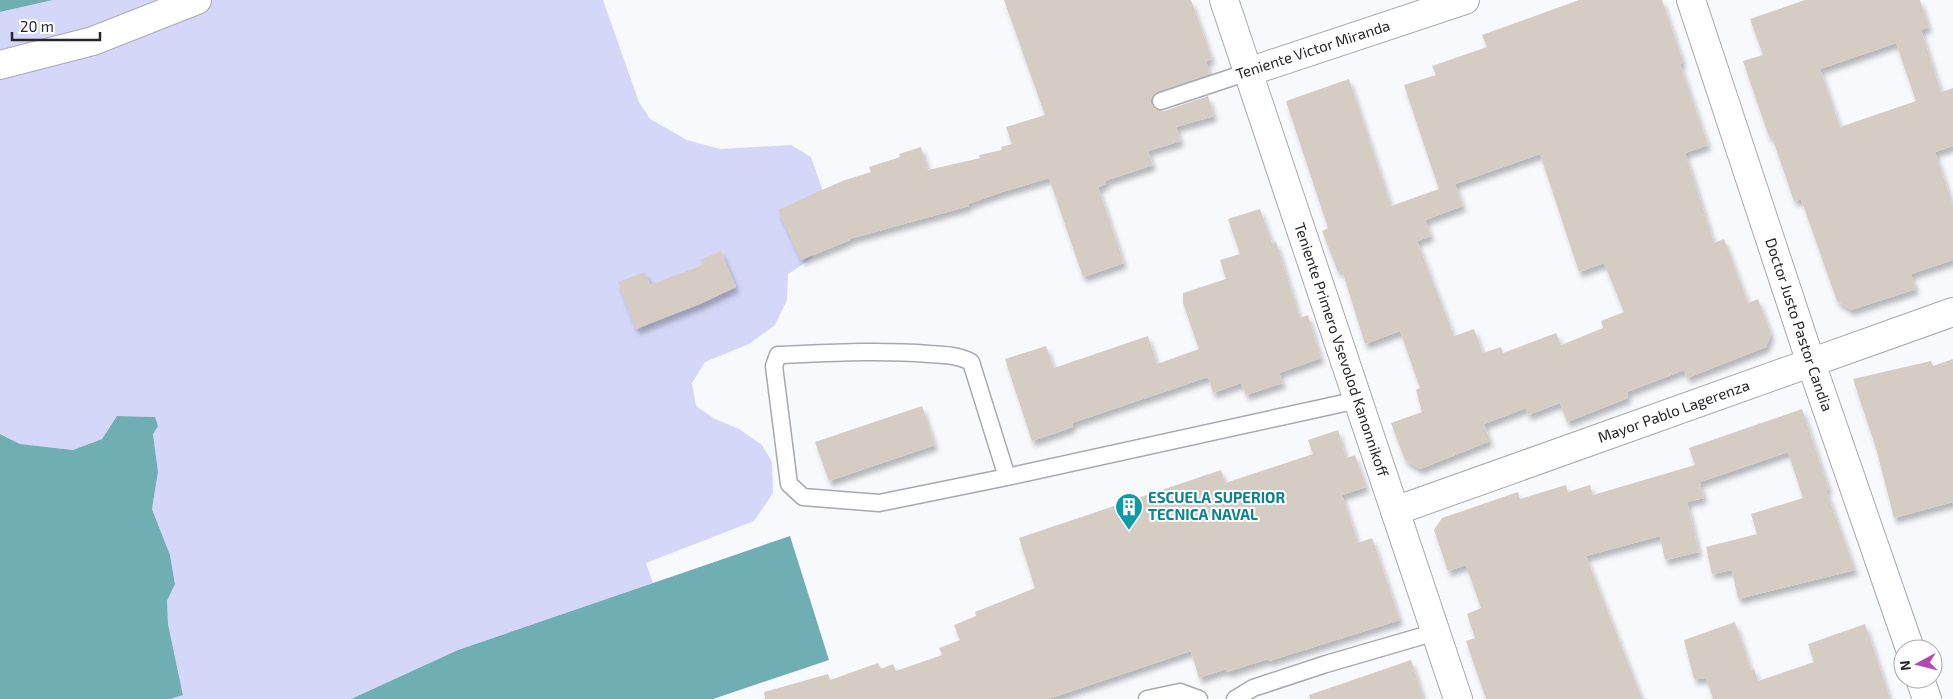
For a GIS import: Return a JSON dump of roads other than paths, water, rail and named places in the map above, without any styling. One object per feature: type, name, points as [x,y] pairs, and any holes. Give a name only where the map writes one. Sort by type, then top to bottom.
[{"type":"street","points":[[0,65],[93,41],[197,0]]},
{"type":"street","name":"Teniente Primero Vsevolod Kanonnikoff","points":[[1224,0],[1458,699]]},
{"type":"street","name":"Teniente Victor Miranda","points":[[1248,72],[1465,0]]},
{"type":"street","name":"Doctor Justo Pastor Candia","points":[[1691,0],[1811,363],[1907,639]]},
{"type":"street","name":"Mayor Pablo Lagerenza","points":[[1395,511],[1953,312]]},
{"type":"lane","name":"Teniente Victor Miranda","points":[[1162,101],[1248,72]]},
{"type":"lane","points":[[1007,477],[971,362],[961,357],[907,352],[778,355],[774,366],[789,484],[803,497],[879,503],[1007,477],[1358,400]]},
{"type":"lane","points":[[1235,699],[1253,688],[1326,664],[1436,632]]},
{"type":"lane","points":[[1147,699],[1180,692],[1199,699]]},
{"type":"place","name":"ESCUELA SUPERIOR TECNICA NAVAL","points":[[1129,531]]}]
